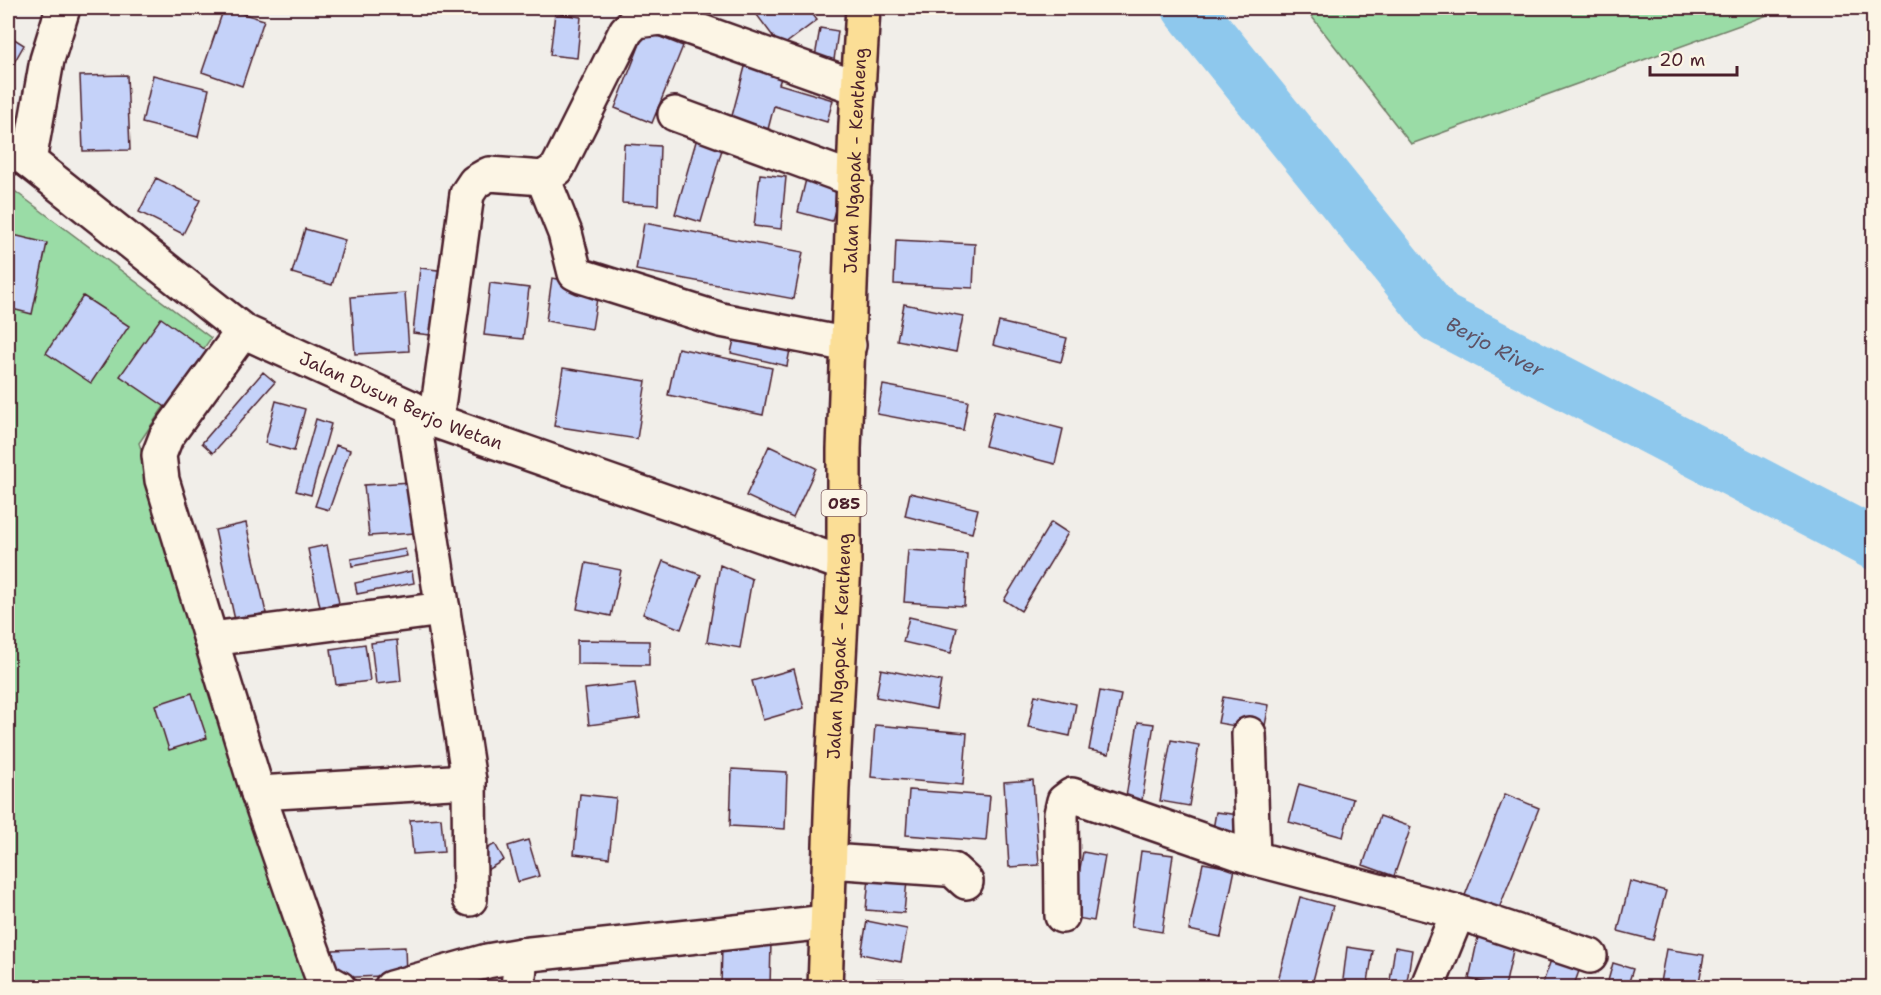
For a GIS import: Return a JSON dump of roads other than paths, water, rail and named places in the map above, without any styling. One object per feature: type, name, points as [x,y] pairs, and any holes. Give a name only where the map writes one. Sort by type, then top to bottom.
[{"type":"main road","name":"Jalan Ngapak - Kentheng","points":[[825,987],[832,788],[844,564],[844,449],[863,13]]},
{"type":"street","points":[[18,154],[63,8]]},
{"type":"street","points":[[470,898],[469,781],[443,609],[424,414],[467,194],[475,182],[489,174],[543,178],[557,169],[626,31],[637,14],[677,23],[859,88]]},
{"type":"street","points":[[675,114],[855,180]]},
{"type":"street","name":"Jalan Dusun Berjo Wetan","points":[[18,154],[243,331],[424,414],[844,564]]},
{"type":"street","points":[[543,178],[565,233],[575,273],[721,320],[849,345]]},
{"type":"street","points":[[243,331],[166,437],[159,455],[162,480],[258,793],[323,979],[339,987]]},
{"type":"street","points":[[211,639],[443,609]]},
{"type":"street","points":[[1249,734],[1253,858]]},
{"type":"street","points":[[258,793],[469,781]]},
{"type":"street","points":[[1062,916],[1061,814],[1064,801],[1072,795],[1253,858],[1458,912],[1590,956]]},
{"type":"street","points":[[830,861],[953,870],[966,882]]},
{"type":"street","points":[[1427,987],[1458,912]]},
{"type":"street","points":[[390,987],[432,982],[487,961],[520,955],[827,922]]},
{"type":"street","points":[[518,987],[520,955]]},
{"type":"waterway","name":"Berjo River","points":[[1188,8],[1439,318],[1874,544]]}]
